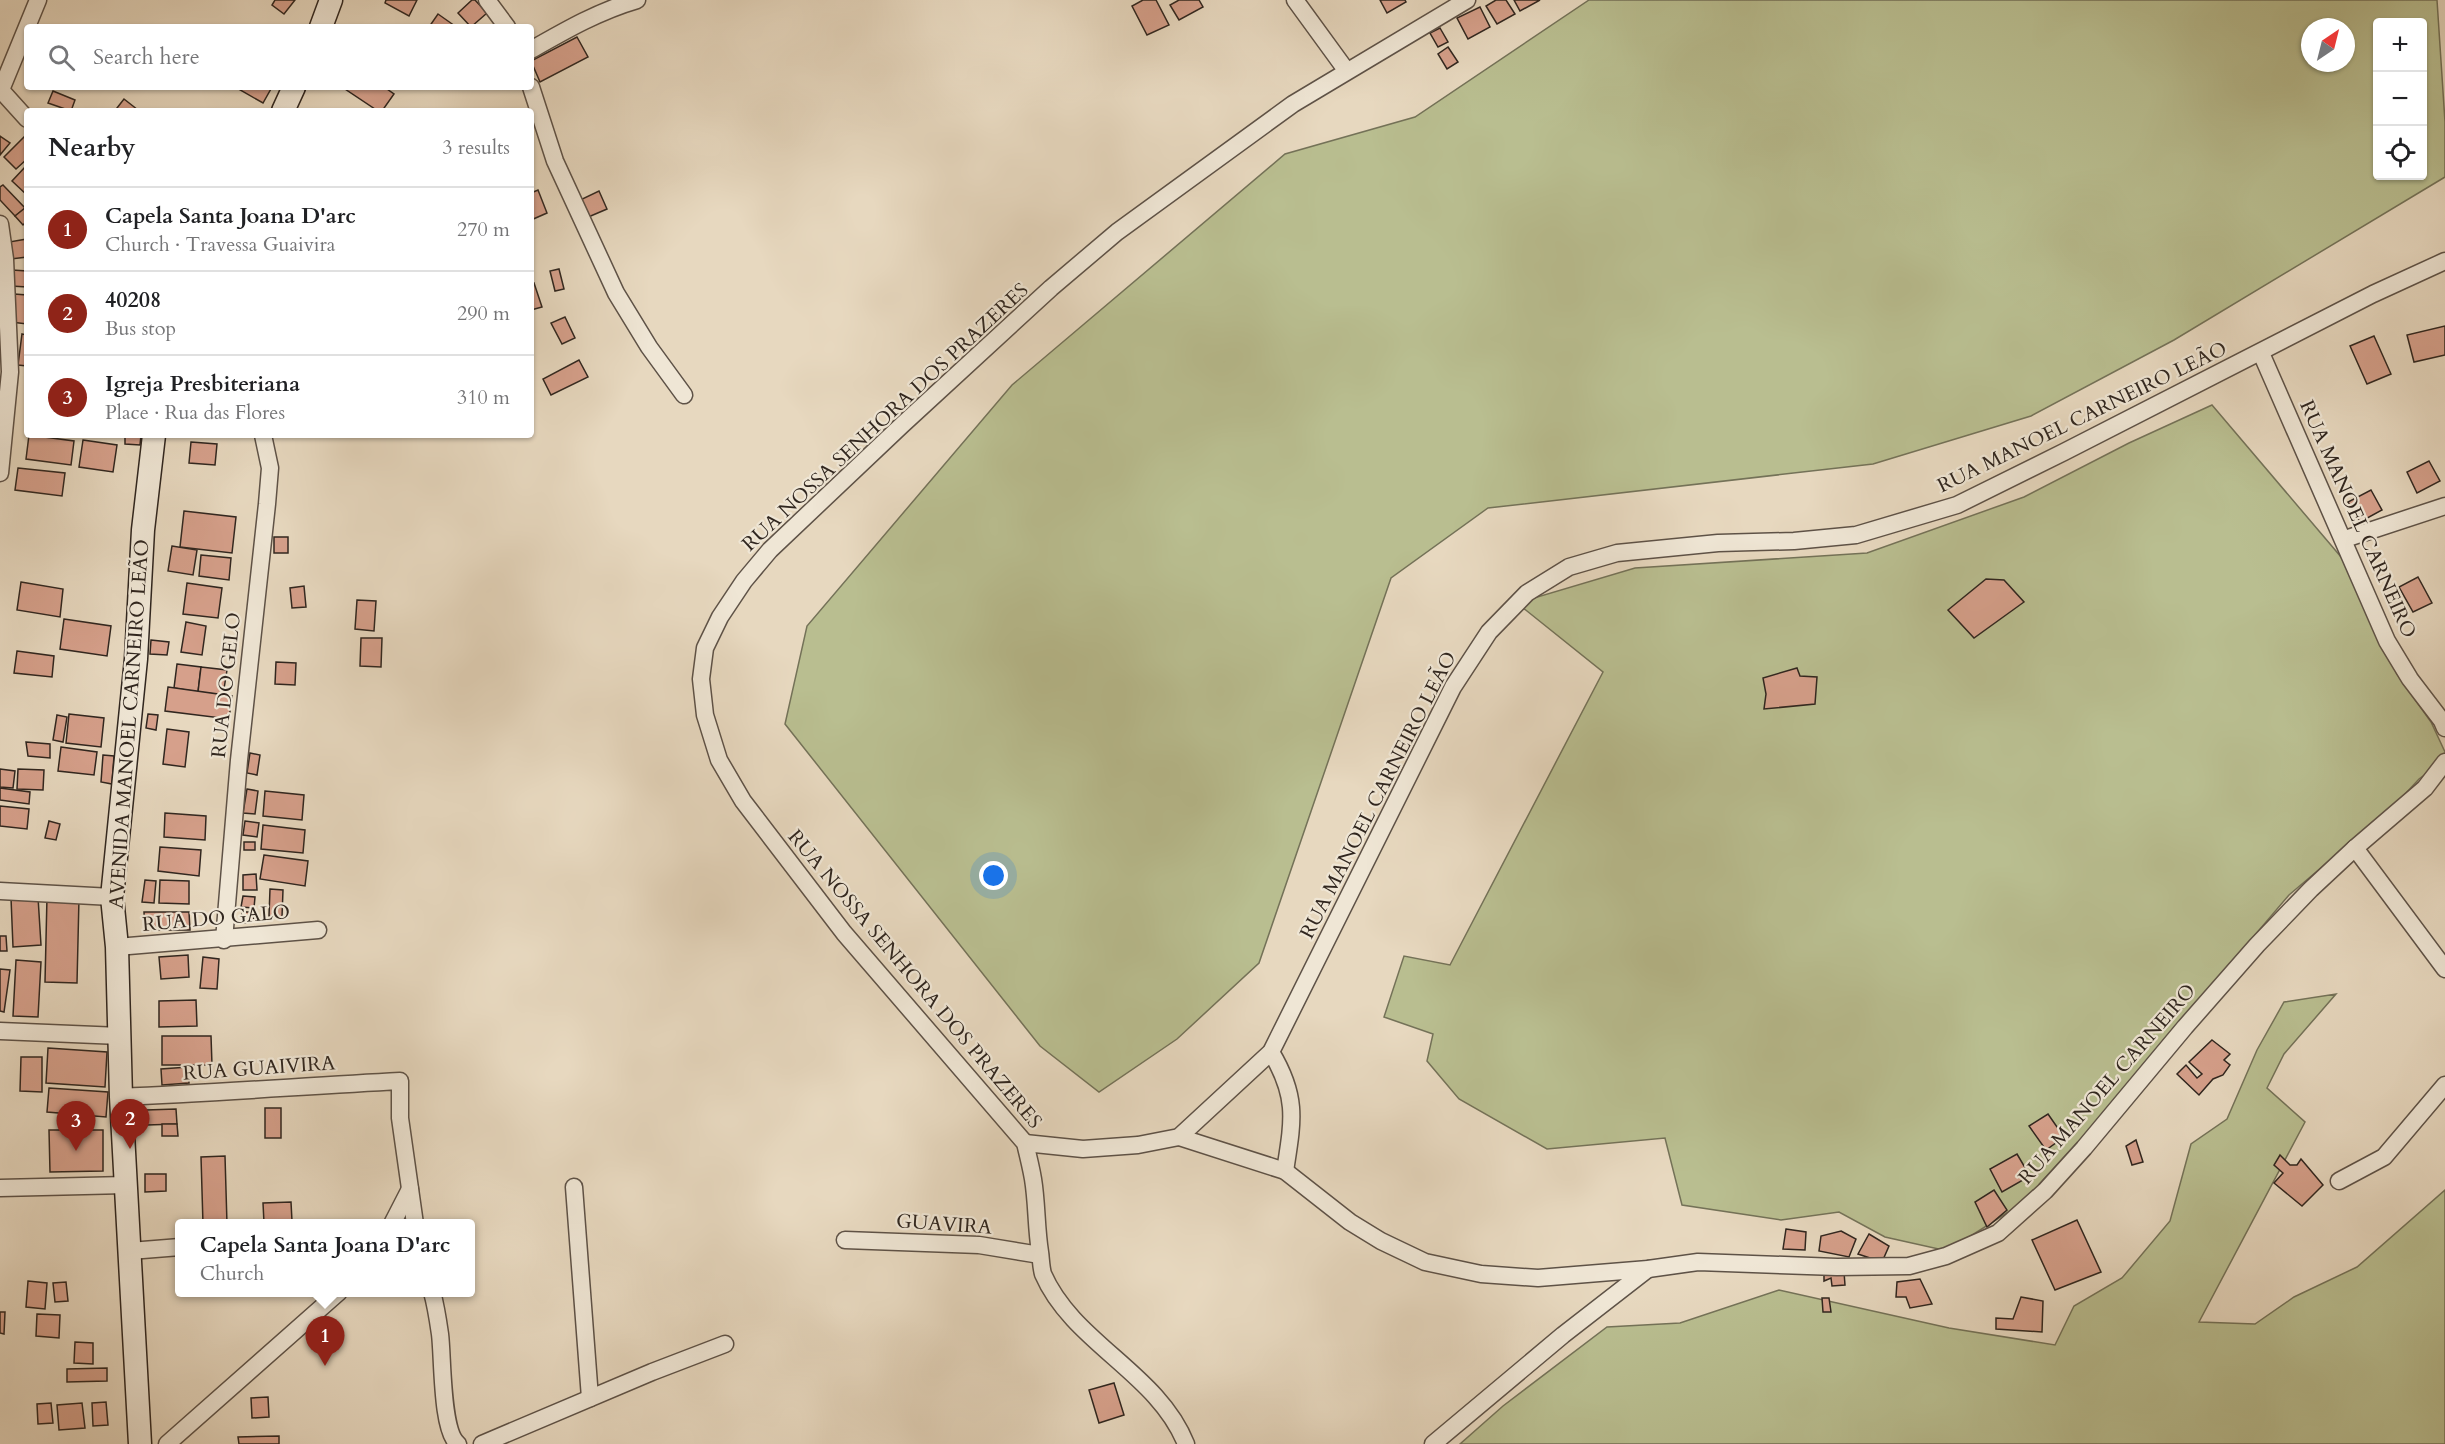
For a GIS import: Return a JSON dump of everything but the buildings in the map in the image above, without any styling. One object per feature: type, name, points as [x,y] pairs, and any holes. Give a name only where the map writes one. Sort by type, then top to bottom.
[{"type":"main road","points":[[322,24],[331,0]]},
{"type":"main road","points":[[284,108],[293,90]]},
{"type":"main road","name":"AVENIDA MANOEL CARNEIRO LEÃO","points":[[140,1444],[126,1185],[117,947],[112,897],[136,659],[143,531],[154,438]]},
{"type":"street","points":[[28,24],[38,0]]},
{"type":"street","points":[[487,0],[505,24]]},
{"type":"street","points":[[534,48],[613,7],[637,0]]},
{"type":"street","points":[[1295,0],[1346,70]]},
{"type":"street","name":"RUA NOSSA SENHORA DOS PRAZERES","points":[[1186,1444],[1180,1429],[1159,1400],[1131,1370],[1080,1325],[1056,1295],[1043,1273],[1033,1179],[1025,1143],[844,933],[743,801],[719,760],[705,715],[701,679],[705,648],[720,617],[744,581],[770,550],[1051,288],[1117,232],[1293,104],[1346,70],[1467,0]]},
{"type":"street","points":[[24,34],[1,90],[24,117]]},
{"type":"street","points":[[532,90],[555,161],[616,293],[649,347],[684,394]]},
{"type":"street","points":[[0,224],[5,259],[3,309],[10,372],[0,473]]},
{"type":"street","name":"RUA MANOEL CARNEIRO LEÃO","points":[[1179,1137],[1271,1052],[1454,687],[1489,632],[1527,593],[1569,567],[1617,553],[1718,543],[1794,541],[1856,535],[1957,505],[2373,294],[2445,261]]},
{"type":"street","name":"RUA MANOEL CARNEIRO","points":[[2260,353],[2345,539],[2387,641],[2410,679],[2444,719]]},
{"type":"street","name":"RUA DO GELO","points":[[224,940],[239,760],[270,468],[263,438]]},
{"type":"street","points":[[2345,539],[2445,506]]},
{"type":"street","name":"RUA MANOEL CARNEIRO","points":[[1179,1137],[1285,1171],[1350,1222],[1382,1241],[1425,1262],[1481,1274],[1538,1278],[1648,1269],[1698,1262],[1837,1267],[1909,1266],[1946,1256],[1998,1233],[2045,1191],[2258,945],[2311,889],[2425,788],[2445,762]]},
{"type":"street","points":[[2355,848],[2445,969]]},
{"type":"street","points":[[0,891],[112,897]]},
{"type":"street","name":"RUA DO GALO","points":[[117,947],[224,940],[318,930]]},
{"type":"street","points":[[0,1030],[120,1036]]},
{"type":"street","points":[[1271,1052],[1282,1070],[1292,1098],[1292,1128],[1285,1171]]},
{"type":"street","name":"RUA GUAIVIRA","points":[[122,1097],[400,1081],[400,1118],[410,1189]]},
{"type":"street","points":[[2339,1181],[2384,1157],[2445,1085]]},
{"type":"street","points":[[1025,1143],[1083,1149],[1137,1145],[1179,1137]]},
{"type":"street","points":[[0,1188],[126,1185]]},
{"type":"street","points":[[574,1186],[590,1398]]},
{"type":"street","points":[[395,1219],[410,1189]]},
{"type":"street","points":[[410,1189],[414,1219]]},
{"type":"street","name":"GUAVIRA","points":[[845,1240],[979,1245],[1040,1255]]},
{"type":"street","points":[[130,1251],[175,1247]]},
{"type":"street","points":[[1433,1444],[1563,1335],[1648,1269]]},
{"type":"street","points":[[167,1444],[334,1297]]},
{"type":"street","points":[[433,1297],[440,1334],[450,1433],[458,1444]]},
{"type":"street","points":[[482,1444],[652,1372],[725,1344]]},
{"type":"green space","points":[[1589,0],[2437,0],[2445,122],[2445,177],[2174,340],[2031,416],[1873,464],[1488,508],[1391,578],[1259,963],[1177,1039],[1099,1092],[1040,1046],[785,724],[807,626],[1012,385],[1285,154],[1415,117]]},
{"type":"green space","points":[[2212,405],[2347,564],[2397,674],[2431,722],[2445,752],[2445,760],[2419,779],[2394,806],[2289,895],[2082,1138],[2021,1204],[1966,1239],[1943,1250],[1885,1237],[1839,1212],[1781,1220],[1682,1205],[1665,1138],[1547,1149],[1459,1099],[1427,1061],[1433,1034],[1384,1017],[1404,956],[1450,965],[1603,672],[1517,603],[1635,568],[1867,553],[2024,497],[2129,443]]},
{"type":"green space","points":[[2336,994],[2284,1054],[2267,1088],[2305,1122],[2199,1322],[2255,1324],[2294,1297],[2357,1267],[2445,1190],[2445,1444],[1460,1444],[1503,1406],[1607,1327],[1680,1323],[1779,1290],[1949,1328],[2055,1345],[2074,1306],[2122,1278],[2170,1221],[2191,1144],[2227,1119],[2257,1050],[2284,1002]]},
{"type":"place","name":"40208","points":[[130,1149]]},
{"type":"place","name":"Igreja Presbiteriana","points":[[76,1151]]},
{"type":"place","name":"Capela Santa Joana D'arc","points":[[325,1366]]}]
